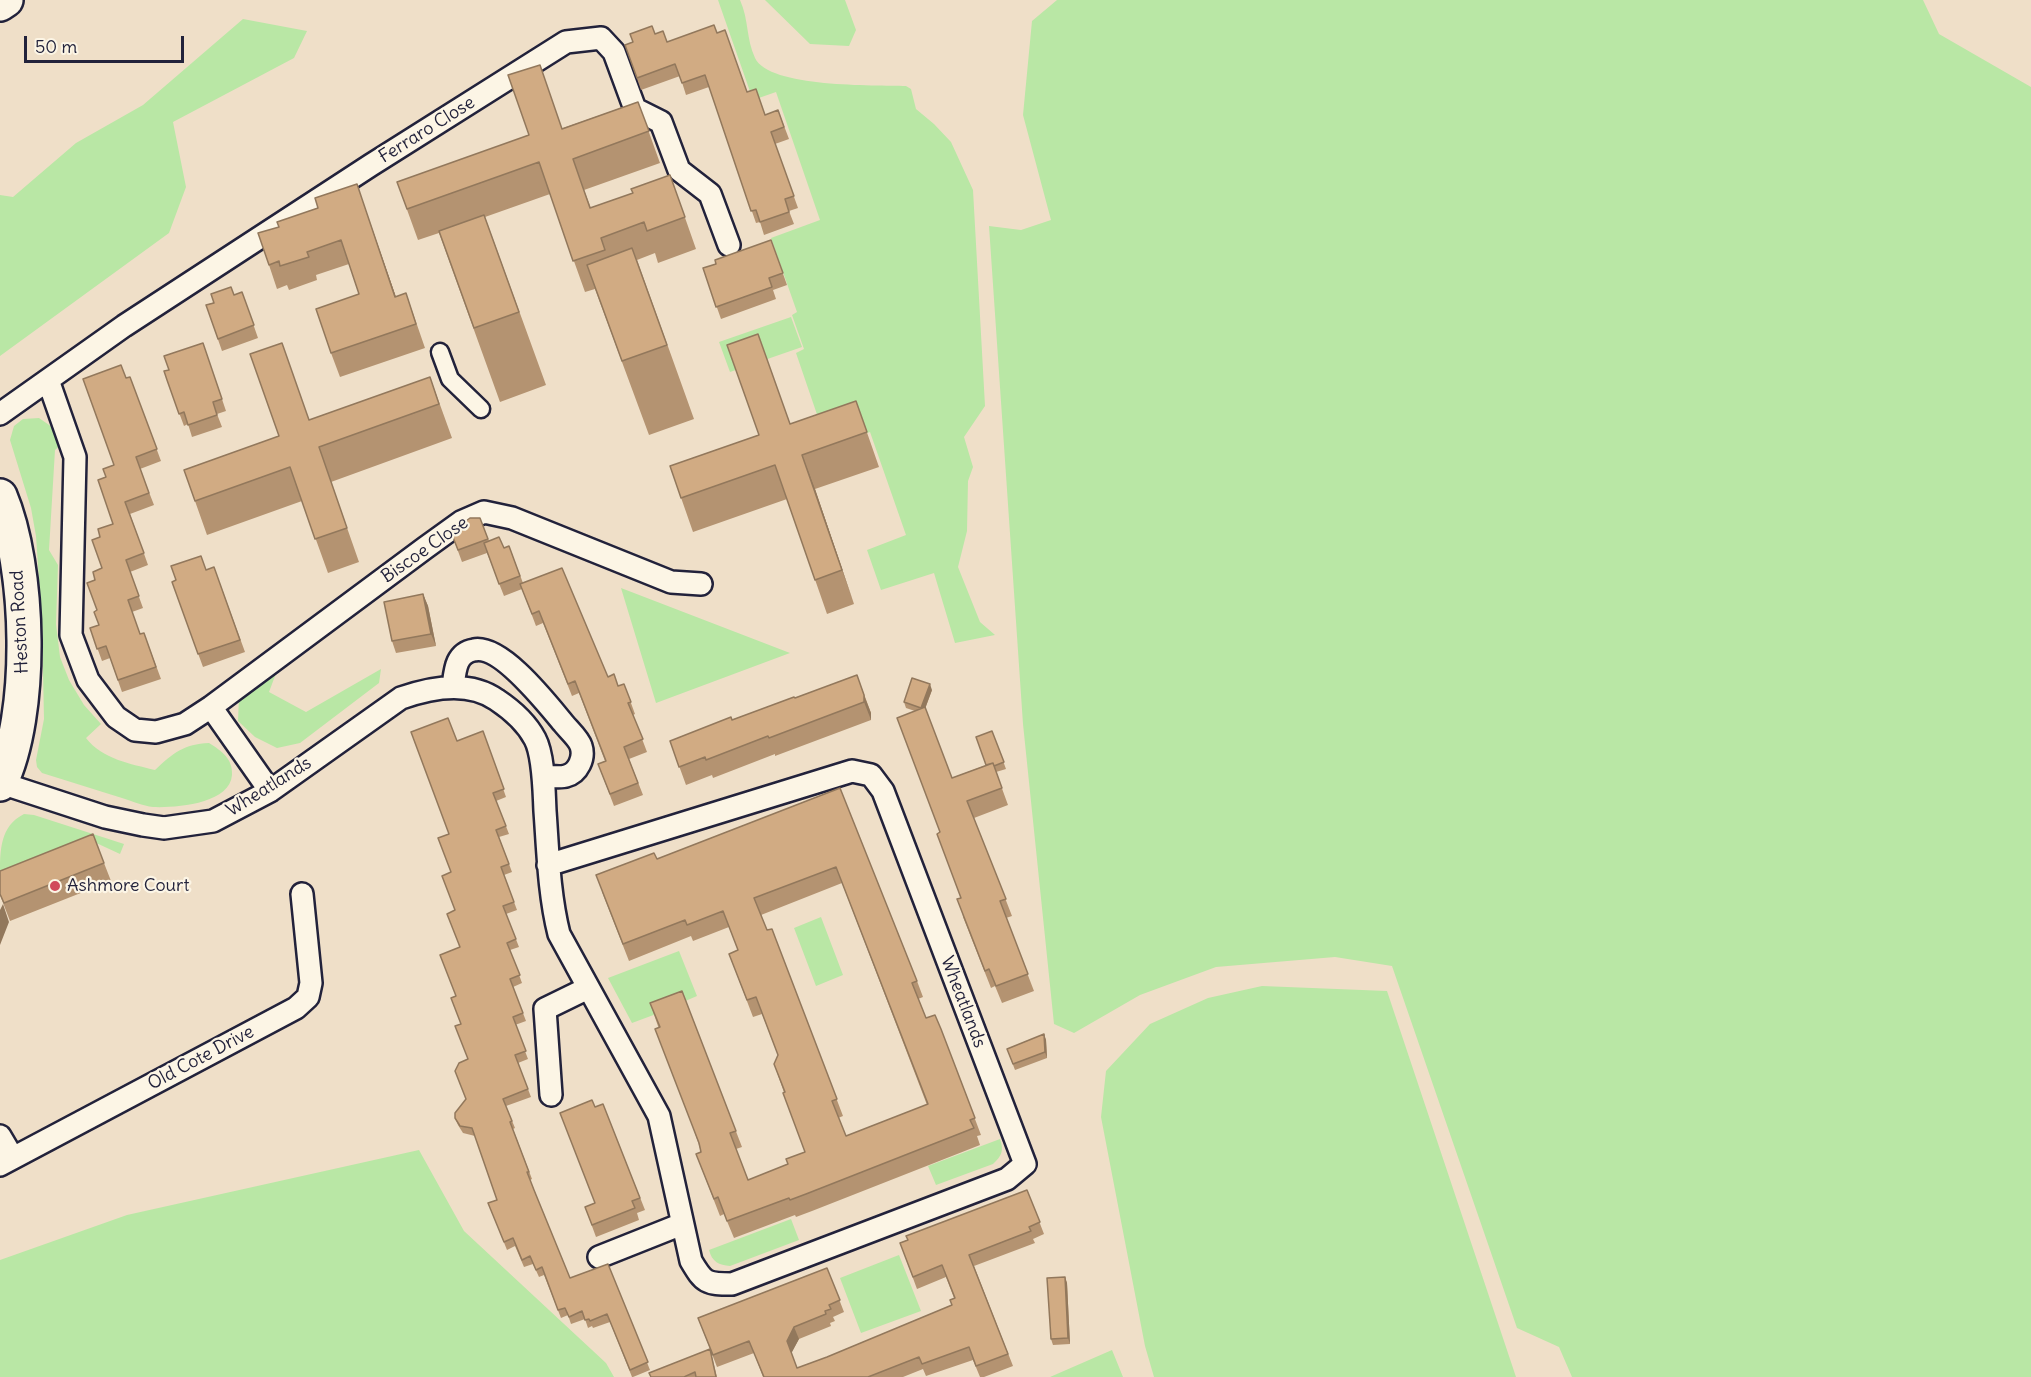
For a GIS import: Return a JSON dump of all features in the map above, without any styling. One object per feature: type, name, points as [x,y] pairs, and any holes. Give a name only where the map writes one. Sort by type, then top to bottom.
[{"type":"main road","points":[[0,4],[6,0]]},
{"type":"main road","name":"Heston Road","points":[[0,496],[17,562],[24,638],[23,691],[12,749],[0,783]]},
{"type":"street","name":"Ferraro Close","points":[[0,414],[124,326],[566,42],[601,38],[614,52],[635,109],[661,122],[679,170],[710,194],[729,245]]},
{"type":"street","points":[[440,352],[450,379],[481,409]]},
{"type":"street","name":"Biscoe Close","points":[[48,380],[75,457],[71,635],[88,681],[116,717],[135,730],[156,732],[185,724],[212,707],[424,548],[461,522],[484,512],[512,518],[671,582],[701,584]]},
{"type":"street","points":[[453,687],[456,664],[466,653],[474,649],[485,650],[499,658],[537,692],[581,745],[582,758],[577,770],[566,776],[543,776]]},
{"type":"street","name":"Wheatlands","points":[[0,783],[105,817],[164,828],[213,821],[270,791],[401,698],[425,689],[453,687],[485,691],[516,713],[536,740],[543,776],[548,865],[554,916],[559,934],[659,1116],[691,1261],[701,1279],[715,1284],[732,1284],[1007,1179],[1025,1164],[883,791],[871,775],[852,771],[548,865]]},
{"type":"street","points":[[212,707],[270,791]]},
{"type":"street","name":"Old Cote Drive","points":[[6,1161],[296,1008],[308,997],[311,983],[302,894]]},
{"type":"street","points":[[551,1095],[545,1009],[588,988]]},
{"type":"street","points":[[0,1136],[6,1161]]},
{"type":"street","points":[[599,1257],[682,1224]]},
{"type":"green space","points":[[718,0],[740,0],[752,51],[764,68],[801,80],[848,85],[906,86],[911,89],[916,109],[951,142],[973,190],[985,406],[964,437],[973,467],[968,481],[967,531],[958,567],[980,622],[995,635],[955,643],[934,573],[881,590],[867,550],[906,535],[870,432],[864,434],[823,432],[796,353],[804,349],[792,315],[797,312],[771,238],[820,220],[776,92],[753,100]]},
{"type":"green space","points":[[765,0],[845,0],[856,30],[849,46],[810,44]]},
{"type":"green space","points":[[1057,0],[1923,0],[1939,34],[2031,87],[2031,1377],[1572,1377],[1559,1347],[1517,1328],[1392,966],[1335,957],[1216,967],[1140,995],[1074,1033],[1054,1024],[1023,724],[989,226],[1021,230],[1051,220],[1023,115],[1032,21]]},
{"type":"green space","points":[[243,19],[307,31],[294,58],[173,122],[186,187],[169,233],[0,356],[0,195],[13,197],[76,143],[143,105]]},
{"type":"green space","points":[[791,317],[802,347],[730,372],[719,342]]},
{"type":"green space","points":[[39,418],[52,427],[62,444],[55,450],[49,550],[58,565],[56,624],[60,657],[69,680],[84,705],[101,724],[86,738],[109,756],[155,770],[179,750],[209,743],[226,756],[232,769],[229,785],[212,798],[187,805],[163,807],[141,805],[42,773],[37,767],[36,760],[44,719],[42,625],[36,536],[31,508],[10,440],[14,426],[23,419]]},
{"type":"green space","points":[[621,588],[790,653],[656,703]]},
{"type":"green space","points":[[278,668],[269,692],[306,712],[381,669],[379,683],[300,743],[277,748],[255,737],[238,721],[239,697]]},
{"type":"green space","points":[[24,814],[34,815],[124,844],[120,854],[92,841],[0,875],[1,848],[6,832],[16,819]]},
{"type":"green space","points":[[821,917],[843,975],[816,986],[794,928]]},
{"type":"green space","points":[[679,951],[697,996],[683,1004],[632,1023],[608,978]]},
{"type":"green space","points":[[1262,986],[1387,991],[1516,1377],[1154,1377],[1145,1346],[1101,1117],[1106,1071],[1150,1024],[1208,998]]},
{"type":"green space","points":[[1000,1139],[1001,1153],[993,1164],[936,1185],[928,1166]]},
{"type":"green space","points":[[419,1150],[464,1231],[606,1363],[614,1377],[0,1377],[0,1260],[127,1215]]},
{"type":"green space","points":[[791,1219],[799,1240],[730,1266],[716,1262],[710,1254],[709,1250]]},
{"type":"green space","points":[[899,1255],[921,1311],[861,1333],[840,1278]]},
{"type":"green space","points":[[1112,1350],[1123,1377],[1050,1377]]},
{"type":"building","points":[[714,25],[717,33],[725,30],[747,92],[756,89],[765,115],[778,110],[784,127],[771,132],[794,196],[785,199],[789,212],[760,222],[756,210],[751,211],[705,75],[682,83],[675,64],[637,78],[625,45],[633,42],[630,34],[652,26],[655,34],[663,31],[667,42]]},
{"type":"building","points":[[540,65],[562,129],[638,102],[649,131],[573,159],[590,208],[633,193],[631,189],[670,175],[685,217],[647,231],[644,222],[601,238],[605,250],[573,261],[539,162],[407,209],[397,182],[529,135],[508,75]]},
{"type":"building","points":[[357,184],[395,297],[406,293],[416,324],[331,353],[316,309],[359,294],[341,240],[307,252],[309,257],[280,266],[279,261],[269,265],[258,233],[279,227],[277,222],[318,208],[315,198]]},
{"type":"building","points":[[484,215],[519,312],[474,328],[439,231]]},
{"type":"building","points":[[771,240],[783,273],[769,278],[772,287],[716,307],[703,268],[716,264],[715,260]]},
{"type":"building","points":[[632,248],[667,345],[622,361],[587,265]]},
{"type":"building","points":[[231,287],[234,295],[242,292],[254,325],[218,339],[206,305],[214,303],[211,294]]},
{"type":"building","points":[[758,334],[790,424],[856,401],[867,432],[802,455],[842,570],[815,580],[775,465],[681,498],[670,466],[759,435],[727,345]]},
{"type":"building","points":[[203,343],[222,399],[213,402],[217,415],[188,425],[184,412],[179,414],[167,380],[164,371],[169,370],[164,356]]},
{"type":"building","points":[[282,343],[309,420],[430,377],[439,404],[319,447],[347,528],[315,539],[290,467],[195,501],[184,470],[279,436],[250,354]]},
{"type":"building","points":[[121,365],[126,378],[130,377],[157,449],[136,457],[149,493],[125,502],[144,553],[126,560],[139,596],[128,600],[140,634],[144,633],[156,667],[118,680],[106,646],[97,649],[90,628],[99,625],[94,612],[97,610],[87,583],[95,580],[93,572],[102,568],[92,540],[100,537],[98,529],[113,524],[98,480],[106,477],[103,469],[114,465],[83,379]]},
{"type":"building","points":[[470,518],[480,518],[488,539],[458,550],[451,532]]},
{"type":"building","points":[[499,537],[504,548],[509,546],[520,576],[499,584],[484,543]]},
{"type":"building","points":[[201,556],[206,570],[214,567],[240,640],[198,654],[172,582],[176,580],[171,566]]},
{"type":"building","points":[[562,568],[608,677],[614,674],[618,686],[624,684],[631,702],[628,703],[643,739],[624,747],[638,783],[610,794],[598,764],[606,761],[575,681],[568,684],[539,611],[532,614],[520,584]]},
{"type":"building","points":[[423,594],[431,634],[392,641],[384,602]]},
{"type":"building","points":[[857,675],[864,702],[769,738],[768,736],[706,760],[705,757],[679,767],[670,741],[731,717],[732,720]]},
{"type":"building","points":[[912,678],[930,684],[921,708],[904,702]]},
{"type":"building","points":[[925,707],[952,778],[993,763],[1002,788],[967,801],[1006,899],[1000,901],[1028,974],[996,986],[989,969],[985,971],[957,899],[961,898],[937,834],[940,832],[897,718]]},
{"type":"building","points":[[448,718],[457,741],[483,731],[504,789],[493,793],[506,826],[496,830],[509,864],[501,867],[514,902],[503,906],[516,939],[507,943],[520,975],[510,979],[523,1013],[513,1017],[526,1051],[515,1055],[528,1089],[503,1099],[529,1172],[527,1172],[570,1278],[608,1264],[648,1362],[630,1370],[607,1314],[590,1321],[585,1320],[582,1311],[569,1317],[565,1308],[558,1310],[542,1267],[536,1270],[530,1256],[522,1260],[513,1238],[504,1242],[488,1203],[497,1200],[472,1128],[460,1126],[455,1118],[455,1113],[466,1099],[455,1071],[459,1063],[468,1059],[455,1026],[461,1024],[451,998],[456,996],[440,955],[460,947],[447,914],[455,910],[442,876],[451,872],[438,838],[449,834],[411,732]]},
{"type":"building","points":[[992,731],[1004,762],[994,766],[993,763],[986,765],[976,737]]},
{"type":"building","points":[[840,788],[917,981],[912,983],[926,1018],[935,1015],[941,1029],[975,1118],[970,1120],[974,1128],[806,1194],[727,1221],[718,1197],[714,1199],[696,1154],[701,1152],[699,1143],[655,1029],[660,1027],[650,1003],[682,991],[736,1131],[730,1133],[748,1180],[788,1164],[786,1159],[805,1152],[774,1064],[778,1055],[756,997],[747,1000],[729,954],[738,950],[723,911],[687,925],[685,920],[623,944],[596,875],[654,853],[657,859]],"holes":[[[836,867],[928,1104],[846,1136],[832,1101],[837,1099],[772,929],[767,930],[754,898]]]},
{"type":"building","points":[[93,834],[104,863],[4,903],[0,894],[0,871]]},
{"type":"building","points":[[1044,1034],[1045,1052],[1013,1064],[1007,1049]]},
{"type":"building","points":[[592,1100],[595,1107],[603,1104],[640,1198],[632,1201],[635,1208],[592,1225],[585,1207],[595,1203],[560,1113]]},
{"type":"building","points":[[1027,1190],[1040,1222],[1029,1227],[1031,1231],[969,1255],[1008,1354],[976,1366],[969,1347],[922,1364],[919,1357],[868,1377],[764,1377],[749,1341],[713,1355],[698,1318],[827,1268],[840,1300],[829,1305],[831,1309],[825,1311],[826,1314],[794,1327],[787,1341],[797,1368],[952,1305],[950,1300],[955,1298],[942,1265],[913,1277],[900,1243],[908,1240],[906,1236]]},
{"type":"building","points":[[1065,1277],[1068,1338],[1051,1339],[1047,1278]]},
{"type":"building","points":[[710,1349],[716,1377],[696,1377],[695,1372],[684,1377],[651,1377],[649,1373]]},
{"type":"place","name":"Ashmore Court","points":[[55,886]]}]
